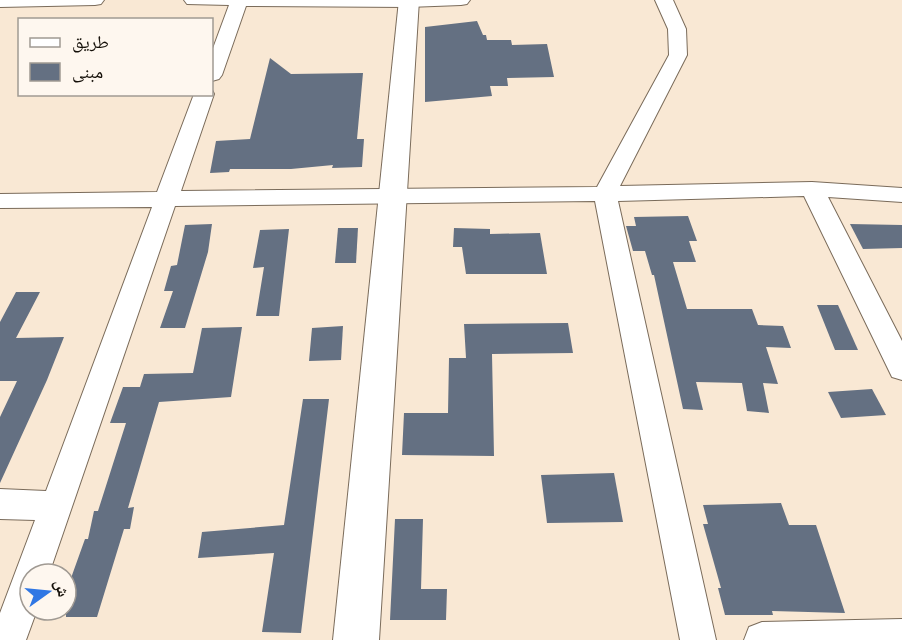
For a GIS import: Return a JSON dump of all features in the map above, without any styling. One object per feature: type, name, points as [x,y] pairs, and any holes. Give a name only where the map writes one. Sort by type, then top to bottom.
[{"type":"street","points":[[0,3],[95,0]]},
{"type":"street","points":[[193,0],[461,0]]},
{"type":"street","points":[[664,0],[677,29],[678,55],[605,194],[698,640]]},
{"type":"street","points":[[213,73],[248,1]]},
{"type":"street","points":[[356,640],[394,196],[408,1]]},
{"type":"street","points":[[36,562],[203,96]]},
{"type":"street","points":[[812,189],[902,369]]},
{"type":"street","points":[[0,201],[605,194],[812,189],[902,195]]},
{"type":"street","points":[[0,504],[57,506]]},
{"type":"street","points":[[8,640],[18,613]]},
{"type":"street","points":[[762,640],[902,637]]},
{"type":"building","points":[[477,21],[487,40],[511,40],[512,45],[547,44],[554,77],[507,78],[508,86],[490,86],[492,96],[425,102],[425,27]]},
{"type":"building","points":[[270,58],[291,74],[363,73],[357,139],[364,139],[362,167],[332,168],[333,165],[291,169],[230,169],[229,172],[210,173],[216,141],[250,139]]},
{"type":"building","points":[[688,216],[697,241],[689,241],[696,262],[673,262],[687,309],[752,309],[758,325],[783,326],[791,348],[766,347],[778,384],[763,383],[769,413],[747,411],[742,383],[696,382],[703,410],[683,409],[654,275],[652,275],[645,251],[633,251],[626,226],[636,226],[634,217]]},
{"type":"building","points":[[212,224],[208,252],[185,328],[160,328],[173,291],[164,291],[171,266],[177,265],[185,225]]},
{"type":"building","points":[[850,224],[902,225],[902,248],[863,249]]},
{"type":"building","points":[[338,228],[358,228],[356,263],[335,263]]},
{"type":"building","points":[[454,228],[490,229],[490,234],[540,233],[547,274],[466,274],[462,247],[453,247]]},
{"type":"building","points":[[289,229],[279,316],[256,316],[264,267],[253,268],[260,230]]},
{"type":"building","points":[[16,292],[40,292],[16,338],[64,337],[0,483],[0,417],[17,381],[0,381],[0,322]]},
{"type":"building","points":[[817,305],[838,305],[858,350],[835,350]]},
{"type":"building","points":[[568,323],[573,353],[492,354],[494,456],[402,455],[404,413],[448,413],[449,358],[466,358],[464,324]]},
{"type":"building","points":[[343,326],[341,360],[309,361],[312,328]]},
{"type":"building","points":[[242,327],[231,397],[159,402],[128,508],[134,507],[130,529],[124,529],[97,617],[78,617],[77,562],[85,539],[88,539],[94,511],[98,511],[126,423],[110,423],[123,387],[140,387],[144,374],[193,373],[202,328]]},
{"type":"building","points":[[872,389],[886,415],[841,418],[828,392]]},
{"type":"building","points":[[303,399],[329,399],[301,633],[262,632],[274,553],[198,558],[202,532],[284,525]]},
{"type":"building","points":[[614,473],[623,522],[547,523],[541,475]]},
{"type":"building","points":[[781,503],[789,525],[816,525],[845,613],[772,611],[773,615],[725,615],[718,588],[721,588],[703,524],[708,524],[703,505]]},
{"type":"building","points":[[395,519],[423,519],[421,589],[447,589],[446,620],[390,620]]}]
